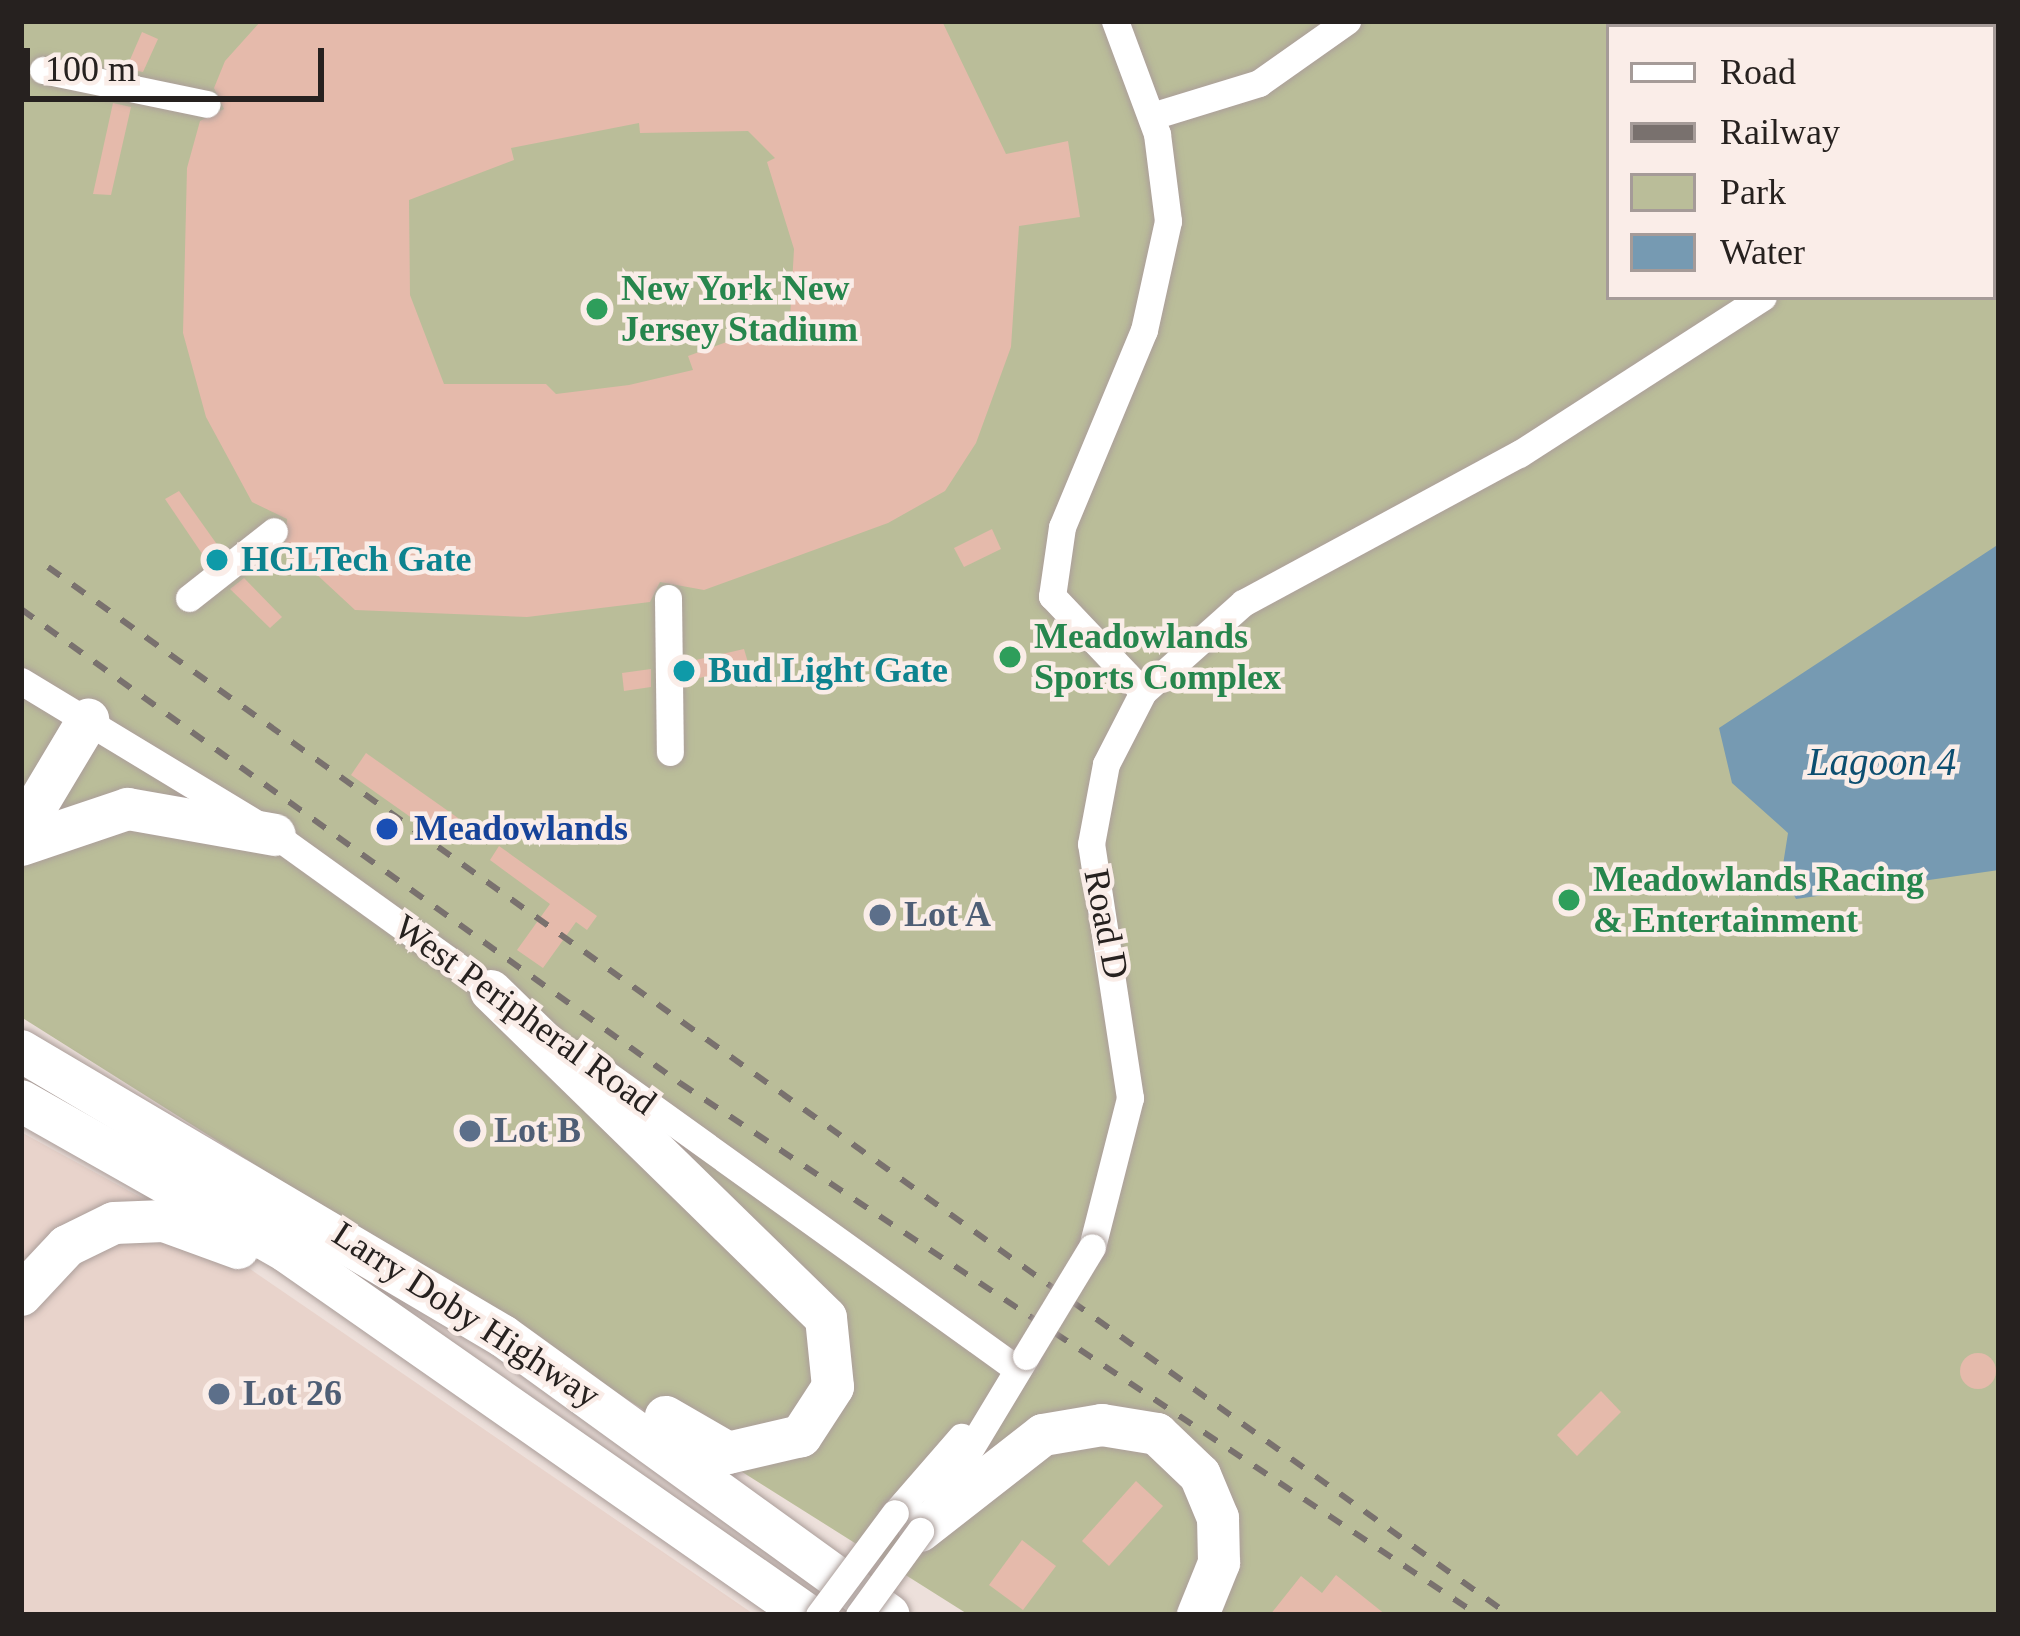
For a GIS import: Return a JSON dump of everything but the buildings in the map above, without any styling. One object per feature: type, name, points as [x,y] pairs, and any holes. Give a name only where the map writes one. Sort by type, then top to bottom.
[{"type":"highway","points":[[21,783],[78,714]]},
{"type":"highway","points":[[21,832],[78,714]]},
{"type":"highway","points":[[21,845],[128,809],[275,835]]},
{"type":"highway","points":[[491,991],[587,1094],[812,1298],[836,1372],[801,1436],[740,1454],[533,1356]]},
{"type":"highway","points":[[21,1018],[192,1144]]},
{"type":"highway","name":"Larry Doby Highway","points":[[21,1051],[192,1144],[533,1356],[799,1544],[889,1615]]},
{"type":"highway","name":"Larry Doby Highway","points":[[21,1101],[344,1293],[807,1615]]},
{"type":"highway","points":[[21,1294],[90,1231],[152,1220],[344,1293]]},
{"type":"highway","points":[[908,1522],[1043,1435],[1102,1425],[1157,1434],[1200,1475],[1218,1518],[1216,1578],[1198,1615]]},
{"type":"highway","points":[[799,1544],[923,1615]]},
{"type":"street","points":[[1115,21],[1152,116],[1169,203],[1159,280],[1073,494],[1052,583],[1074,631],[1143,692],[1243,603],[1519,454],[1758,300]]},
{"type":"street","points":[[1152,116],[1259,83],[1347,21]]},
{"type":"street","points":[[43,70],[207,104]]},
{"type":"street","points":[[189,598],[274,531]]},
{"type":"street","points":[[668,598],[670,752]]},
{"type":"street","name":"West Peripheral Road","points":[[21,681],[275,835],[1021,1363]]},
{"type":"street","name":"Road D","points":[[859,1615],[908,1522],[1021,1363],[1092,1247],[1120,1168],[1130,1074],[1091,844],[1106,764],[1143,692]]},
{"type":"street","points":[[819,1615],[908,1522]]},
{"type":"shaded area","name":"Lot 26","points":[[21,1132],[164,1210],[755,1615],[21,1615]]},
{"type":"green space","name":"Meadowlands Sports Complex","points":[[21,21],[1999,21],[1999,1615],[969,1615],[21,1017]]},
{"type":"water","name":"Lagoon 4","points":[[1999,544],[1999,870],[1796,899],[1782,871],[1788,833],[1732,783],[1719,728]]},
{"type":"railway","points":[[48,567],[1509,1615]]},
{"type":"railway","points":[[21,609],[680,1083],[1478,1615]]},
{"type":"place","name":"New York New Jersey Stadium","points":[[597,309]]},
{"type":"place","name":"HCLTech Gate","points":[[217,560]]},
{"type":"place","name":"Meadowlands Sports Complex","points":[[1010,657]]},
{"type":"place","name":"Bud Light Gate","points":[[684,671]]},
{"type":"place","name":"Meadowlands","points":[[387,829]]},
{"type":"place","name":"Meadowlands Racing & Entertainment","points":[[1569,900]]},
{"type":"place","name":"Lot A","points":[[880,915]]},
{"type":"place","name":"Lot B","points":[[470,1131]]},
{"type":"place","name":"Lot 26","points":[[219,1394]]}]
